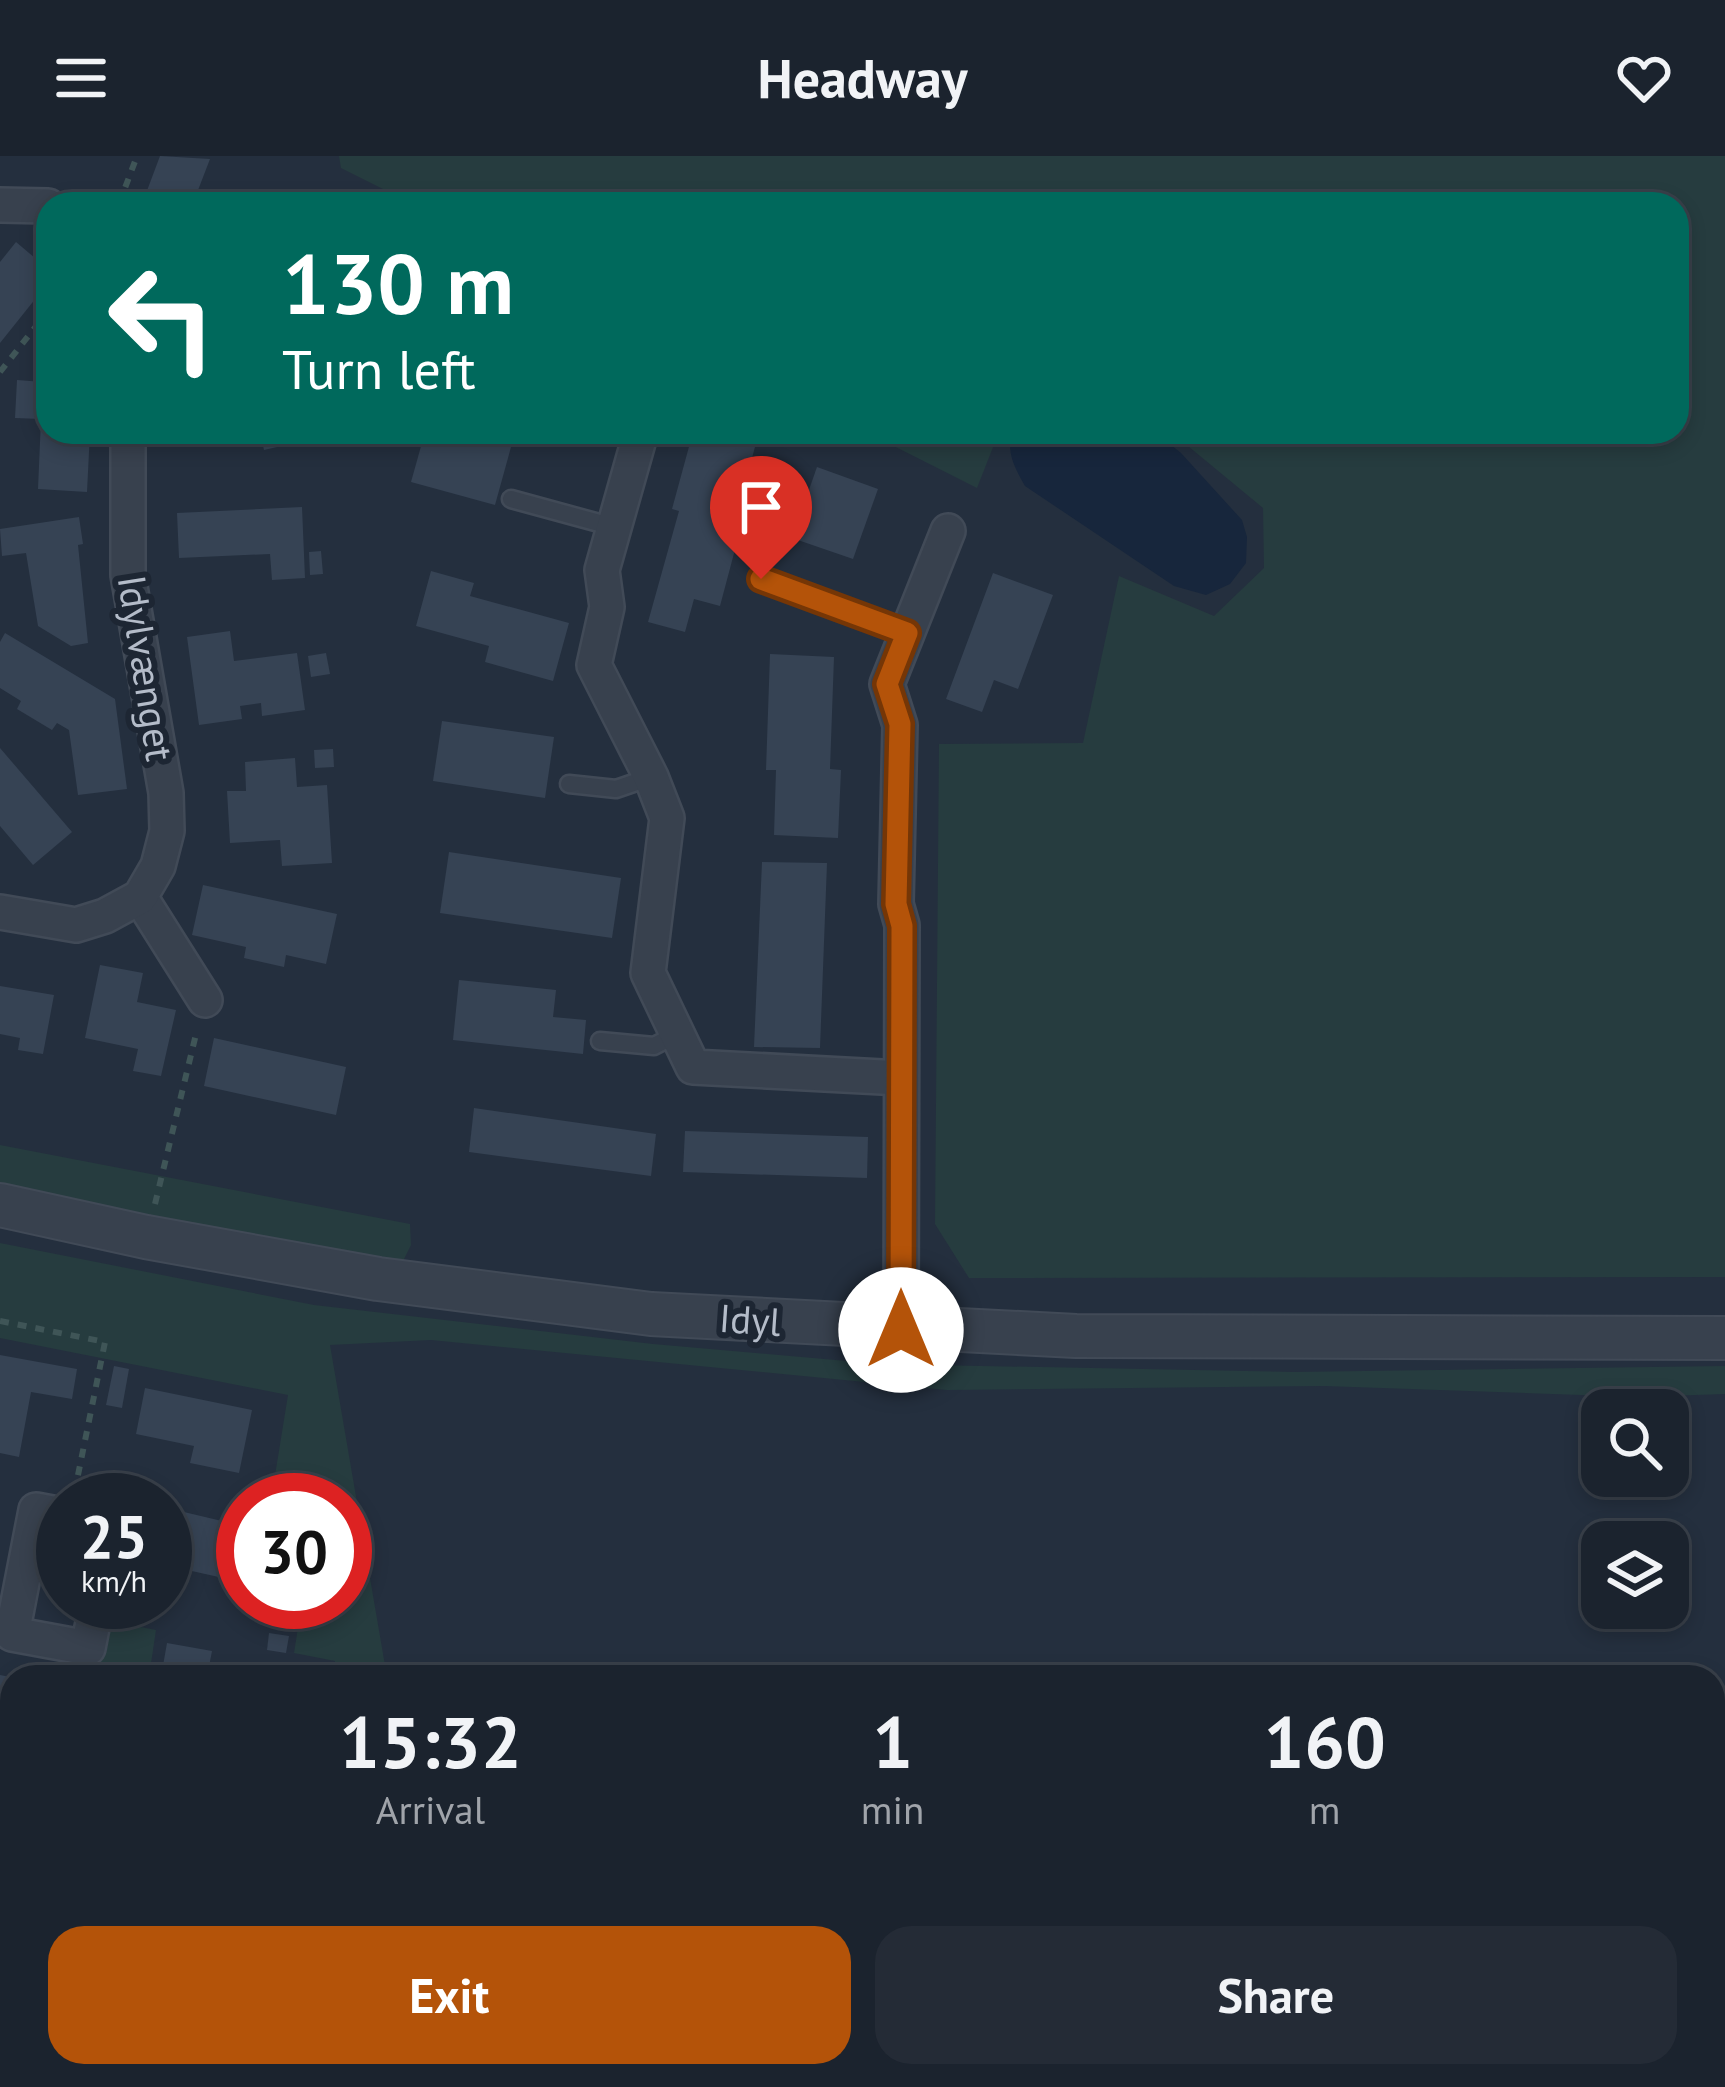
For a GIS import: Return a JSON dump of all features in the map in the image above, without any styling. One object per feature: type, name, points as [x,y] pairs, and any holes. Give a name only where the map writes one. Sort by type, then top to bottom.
[{"type":"street","points":[[0,205],[36,206]]},
{"type":"street","name":"Idylvænget","points":[[128,444],[128,575],[166,793],[167,830],[158,866],[140,897]]},
{"type":"street","points":[[638,444],[602,570],[607,607],[594,664],[667,818],[648,973],[693,1067],[901,1078]]},
{"type":"street","points":[[901,1330],[902,926],[896,904],[900,724],[887,684],[948,531]]},
{"type":"street","points":[[0,912],[76,925],[140,897],[205,1000]]},
{"type":"street","name":"Idyl","points":[[0,1205],[378,1279],[651,1314],[901,1330],[1300,1339],[1725,1338]]},
{"type":"street","points":[[36,1510],[12,1634],[88,1648],[92,1629]]},
{"type":"street","points":[[54,1665],[58,1643]]},
{"type":"lane","points":[[511,499],[614,527]]},
{"type":"lane","points":[[761,579],[907,633]]},
{"type":"lane","points":[[569,784],[616,789],[651,777]]},
{"type":"lane","points":[[600,1041],[654,1046],[677,1034]]},
{"type":"path","points":[[124,192],[137,156]]},
{"type":"path","points":[[0,372],[36,326]]},
{"type":"path","points":[[146,1237],[205,1000]]},
{"type":"path","points":[[0,1322],[105,1342],[78,1473]]},
{"type":"green space","points":[[339,156],[1725,156],[1725,1277],[969,1278],[935,1224],[939,744],[1083,743],[1119,576],[1214,616],[1264,568],[1263,508],[1186,444],[1689,444],[1689,192],[389,192],[341,168]]},
{"type":"green space","points":[[890,444],[994,444],[977,488]]},
{"type":"green space","points":[[0,1145],[410,1224],[411,1245],[403,1261],[166,1224],[0,1183]]},
{"type":"green space","points":[[0,1243],[314,1305],[653,1344],[881,1364],[1293,1372],[1725,1366],[1725,1394],[1689,1395],[1689,1389],[1581,1389],[1581,1395],[1324,1386],[947,1390],[431,1340],[330,1345],[352,1473],[275,1473],[288,1395],[0,1338]]},
{"type":"green space","points":[[372,1590],[385,1665],[334,1665],[335,1661],[294,1653],[298,1629],[372,1629]]},
{"type":"green space","points":[[108,1629],[156,1630],[151,1665],[66,1665],[75,1656],[100,1662]]},
{"type":"water","points":[[1010,444],[1170,444],[1242,520],[1246,563],[1230,584],[1206,595],[1174,586],[1025,486]]},
{"type":"building","points":[[160,156],[210,159],[197,192],[146,192]]},
{"type":"building","points":[[16,242],[36,259],[36,298],[0,343],[0,262]]},
{"type":"building","points":[[17,380],[36,381],[36,419],[15,418]]},
{"type":"building","points":[[40,444],[89,444],[87,492],[38,489]]},
{"type":"building","points":[[422,444],[511,447],[495,505],[411,482]]},
{"type":"building","points":[[690,444],[756,444],[734,525],[741,527],[720,606],[694,599],[685,632],[648,622],[679,511],[672,509]]},
{"type":"building","points":[[817,467],[878,489],[853,559],[792,538]]},
{"type":"building","points":[[302,507],[305,578],[272,580],[270,554],[179,558],[177,513]]},
{"type":"building","points":[[79,517],[88,643],[71,646],[38,626],[26,553],[2,556],[0,529]]},
{"type":"building","points":[[321,551],[323,574],[310,575],[309,552]]},
{"type":"building","points":[[431,571],[474,583],[470,596],[569,623],[553,681],[485,662],[489,646],[416,626]]},
{"type":"building","points":[[993,573],[1053,595],[1018,689],[994,680],[982,712],[946,699]]},
{"type":"building","points":[[230,631],[234,661],[297,653],[305,710],[262,716],[261,703],[240,706],[242,719],[199,725],[187,637]]},
{"type":"building","points":[[5,633],[115,699],[127,789],[78,795],[69,730],[57,723],[52,730],[17,709],[21,701],[0,688],[0,642]]},
{"type":"building","points":[[326,653],[330,674],[311,677],[308,656]]},
{"type":"building","points":[[770,654],[834,657],[830,769],[841,770],[838,838],[774,835],[776,770],[766,770]]},
{"type":"building","points":[[442,721],[554,737],[545,798],[433,781]]},
{"type":"building","points":[[0,748],[72,832],[33,865],[0,826]]},
{"type":"building","points":[[333,749],[334,767],[315,768],[314,750]]},
{"type":"building","points":[[295,758],[297,787],[327,785],[332,863],[282,866],[280,840],[230,843],[227,791],[246,791],[245,762]]},
{"type":"building","points":[[449,852],[621,878],[612,938],[440,913]]},
{"type":"building","points":[[762,862],[827,863],[820,1048],[754,1047]]},
{"type":"building","points":[[203,885],[337,914],[326,964],[286,955],[284,967],[244,958],[246,947],[192,935]]},
{"type":"building","points":[[100,965],[143,973],[137,1002],[176,1010],[161,1076],[133,1071],[138,1049],[85,1038]]},
{"type":"building","points":[[459,980],[556,990],[553,1017],[586,1020],[583,1054],[453,1040]]},
{"type":"building","points":[[0,986],[54,995],[43,1054],[18,1050],[20,1038],[0,1034]]},
{"type":"building","points":[[214,1038],[346,1067],[336,1115],[204,1086]]},
{"type":"building","points":[[474,1108],[656,1134],[651,1176],[469,1152]]},
{"type":"building","points":[[685,1131],[868,1137],[867,1178],[683,1172]]},
{"type":"building","points":[[0,1355],[77,1369],[72,1399],[31,1392],[19,1457],[0,1453]]},
{"type":"building","points":[[114,1366],[129,1369],[122,1408],[106,1405]]},
{"type":"building","points":[[145,1388],[252,1410],[239,1473],[190,1463],[194,1446],[136,1434]]},
{"type":"building","points":[[192,1514],[216,1520],[216,1576],[192,1571]]},
{"type":"building","points":[[269,1633],[289,1636],[286,1653],[267,1650]]},
{"type":"building","points":[[167,1643],[212,1651],[209,1665],[163,1665]]},
{"type":"route","points":[[761,579],[907,633],[887,684],[900,724],[896,904],[902,926],[901,1330]]}]
